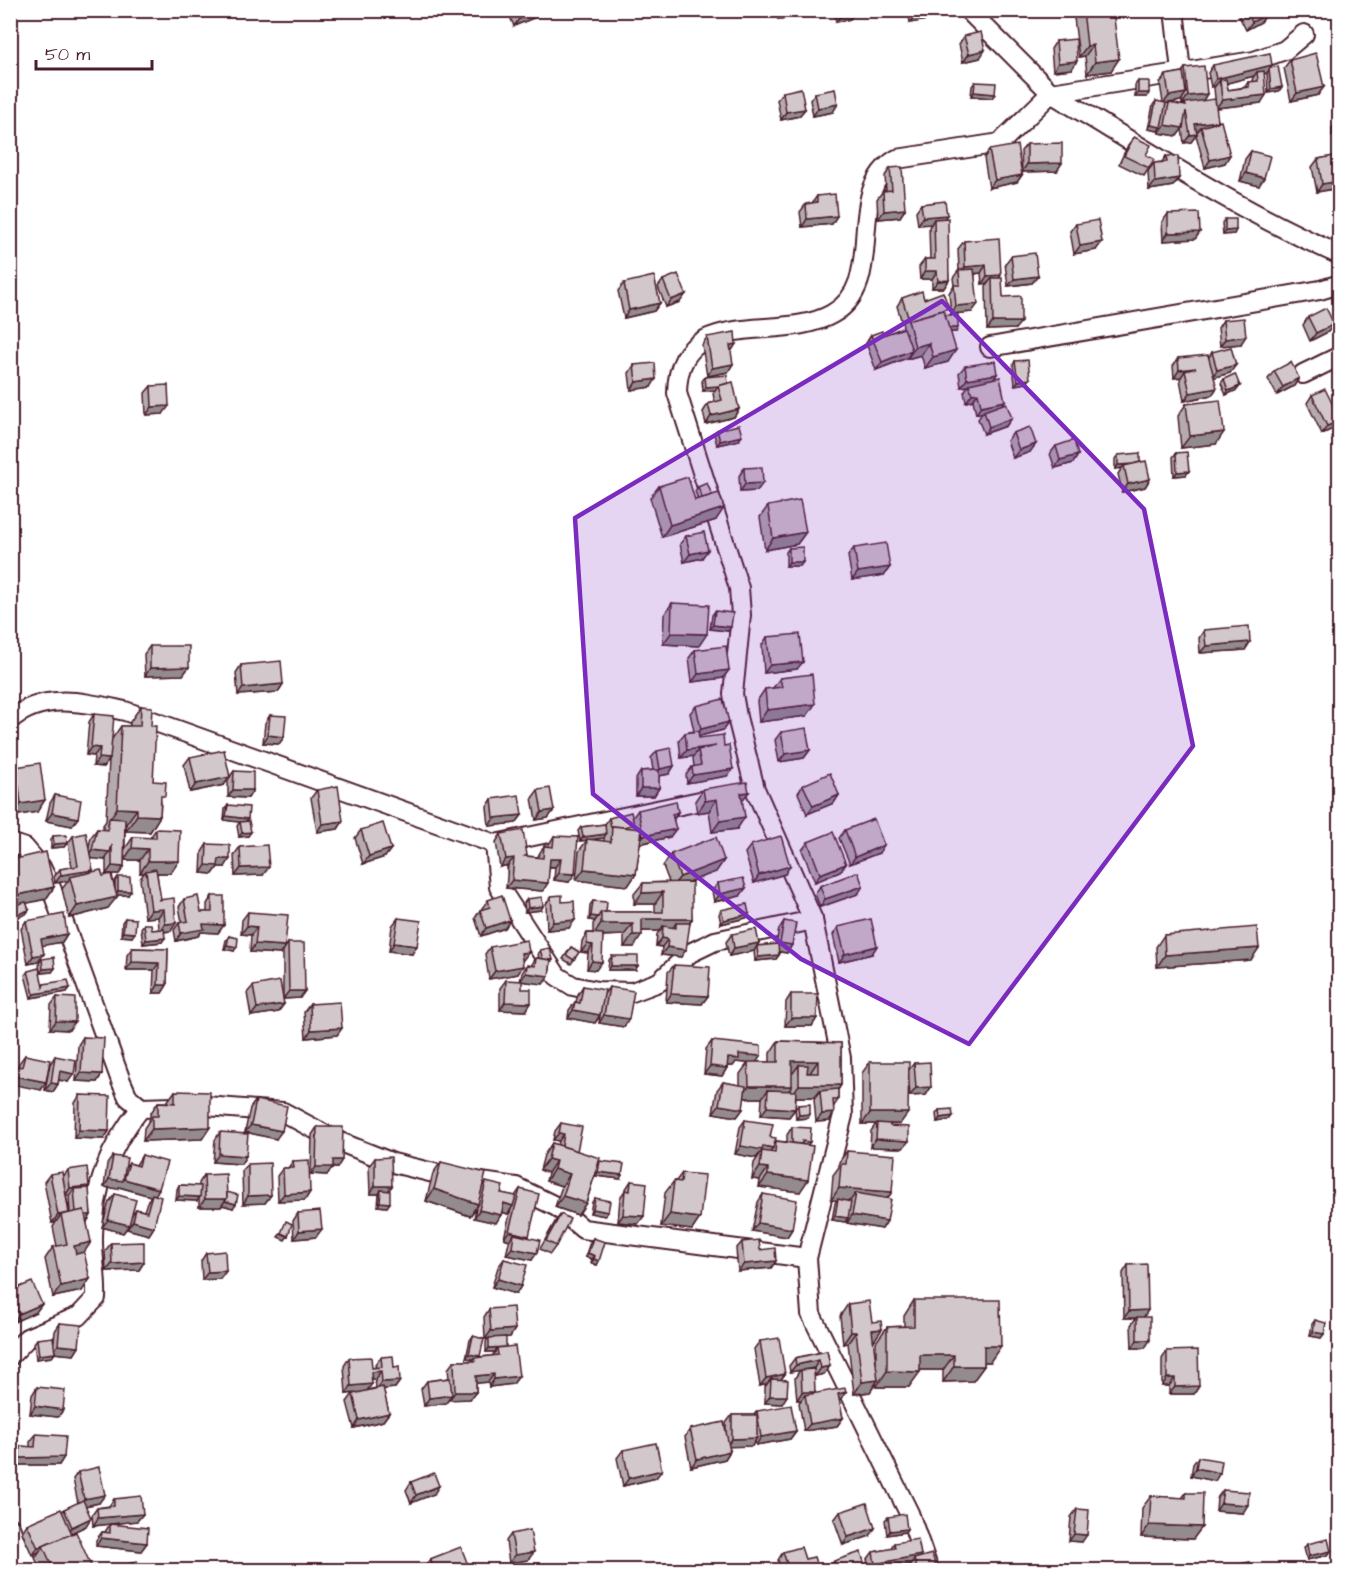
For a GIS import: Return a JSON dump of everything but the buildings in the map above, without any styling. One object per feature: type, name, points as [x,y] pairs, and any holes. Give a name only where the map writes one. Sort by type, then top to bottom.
[{"type":"street","points":[[968,10],[1050,93],[1196,180],[1307,241],[1340,255]]},
{"type":"street","points":[[1174,10],[1181,71]]},
{"type":"street","points":[[929,1570],[909,1513],[811,1314],[807,1258],[843,1115],[841,1058],[813,920],[755,789],[733,694],[741,615],[739,588],[677,393],[677,375],[688,351],[715,334],[805,324],[832,315],[851,301],[860,280],[870,187],[883,167],[897,159],[1000,143],[1050,93],[1267,58],[1284,50],[1304,34]]},
{"type":"street","points":[[990,347],[1320,290],[1340,284]]},
{"type":"street","points":[[1303,374],[1340,356]]},
{"type":"street","points":[[10,720],[45,701],[73,701],[125,711],[495,844],[755,789]]},
{"type":"street","points":[[10,843],[25,848],[41,867],[68,930],[128,1097],[141,1108],[206,1106],[283,1112],[335,1140],[393,1163],[454,1178],[516,1187],[557,1207],[583,1229],[807,1258]]},
{"type":"street","points":[[495,844],[499,887],[557,976],[573,986],[597,991],[632,992],[659,982],[690,953],[715,941],[813,920]]},
{"type":"street","points":[[10,1356],[27,1338],[79,1316],[96,1298],[97,1272],[93,1242],[97,1200],[104,1167],[121,1132],[141,1108]]},
{"type":"street","points":[[10,1527],[16,1544],[32,1570]]},
{"type":"highlighted area","points":[[942,301],[1144,509],[1193,746],[969,1044],[801,959],[593,794],[575,518]]}]
